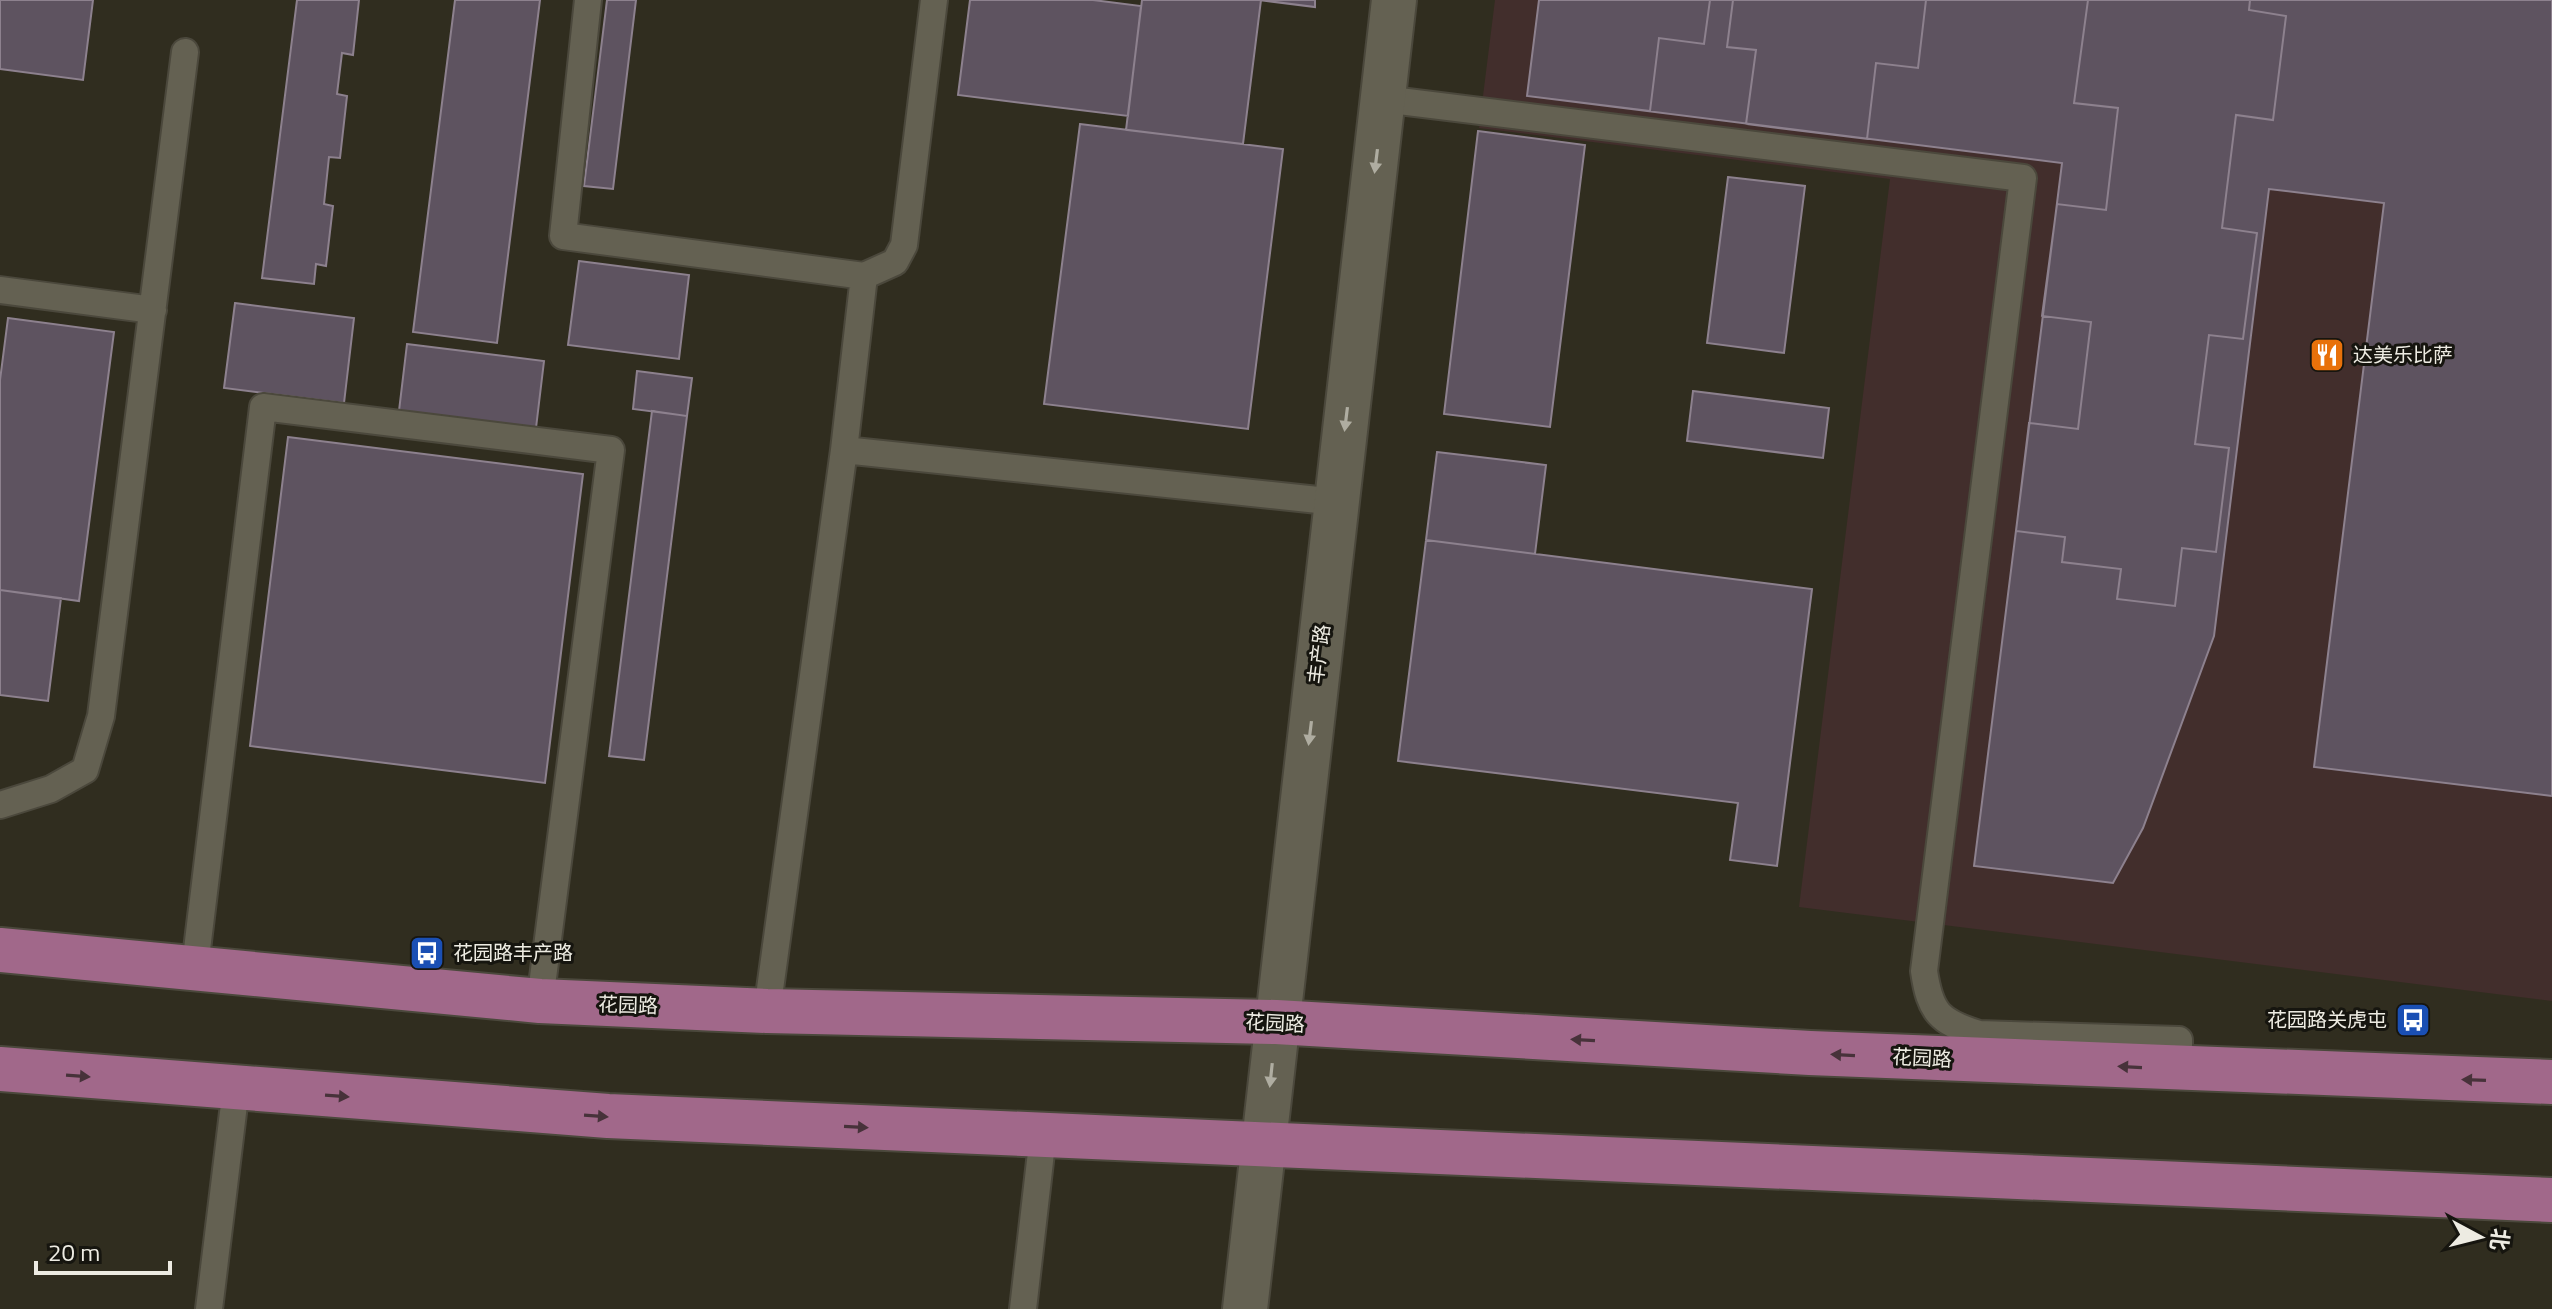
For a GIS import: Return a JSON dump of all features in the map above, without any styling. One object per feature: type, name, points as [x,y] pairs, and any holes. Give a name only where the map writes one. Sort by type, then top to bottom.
[{"type":"main road","name":"花园路","points":[[0,950],[195,966],[540,1001],[767,1011],[1276,1022],[1794,1053],[2552,1082]]},
{"type":"main road","points":[[0,1069],[608,1116],[2552,1200]]},
{"type":"street","name":"丰产路","points":[[1245,1309],[1394,0]]},
{"type":"lane","points":[[588,0],[563,236],[864,276],[895,262],[904,245],[934,0]]},
{"type":"lane","points":[[0,805],[51,789],[85,770],[101,716],[185,52]]},
{"type":"lane","points":[[1383,99],[2023,178],[1924,971],[1929,1002],[1949,1025],[1979,1034],[2179,1040],[2179,1070]]},
{"type":"lane","points":[[767,1011],[844,450],[864,276]]},
{"type":"lane","points":[[0,290],[153,310]]},
{"type":"lane","points":[[195,966],[263,407],[611,450],[540,1001]]},
{"type":"lane","points":[[844,450],[1337,502]]},
{"type":"lane","points":[[209,1309],[236,1088]]},
{"type":"lane","points":[[1023,1309],[1043,1135]]},
{"type":"shaded area","points":[[1495,0],[2552,0],[2552,1001],[1799,907],[1890,179],[1479,128]]},
{"type":"building","points":[[0,0],[93,0],[83,80],[0,69]]},
{"type":"building","points":[[297,0],[359,0],[353,55],[342,53],[337,94],[347,96],[340,158],[329,157],[324,204],[333,206],[326,266],[316,264],[314,284],[262,278]]},
{"type":"building","points":[[455,0],[540,0],[497,343],[413,332]]},
{"type":"building","points":[[607,0],[636,0],[613,189],[584,186]]},
{"type":"building","points":[[970,0],[1093,0],[1141,6],[1128,116],[958,95]]},
{"type":"building","points":[[1142,0],[1261,0],[1243,144],[1126,130]]},
{"type":"building","points":[[1259,0],[1315,0],[1315,7]]},
{"type":"building","points":[[1539,0],[1710,0],[1704,44],[1659,38],[1650,111],[1527,96]]},
{"type":"building","points":[[1539,0],[2552,0],[2552,796],[2314,767],[2384,203],[2269,189],[2214,636],[2143,828],[2113,883],[1974,866],[2062,163],[1527,96]]},
{"type":"building","points":[[1733,0],[1926,0],[1918,68],[1876,63],[1867,139],[1746,124],[1756,50],[1727,47]]},
{"type":"building","points":[[2088,0],[2250,0],[2249,10],[2286,16],[2273,120],[2236,115],[2222,228],[2257,233],[2243,339],[2209,335],[2195,444],[2229,448],[2216,552],[2182,548],[2175,606],[2117,599],[2121,569],[2062,562],[2065,537],[2016,531],[2029,423],[2078,429],[2091,322],[2042,316],[2057,204],[2106,210],[2118,108],[2074,103]]},
{"type":"building","points":[[1080,124],[1283,149],[1248,429],[1044,404]]},
{"type":"building","points":[[1478,131],[1585,145],[1550,427],[1444,414]]},
{"type":"building","points":[[1728,177],[1805,186],[1784,353],[1707,343]]},
{"type":"building","points":[[579,261],[689,275],[679,359],[568,345]]},
{"type":"building","points":[[235,303],[354,318],[344,403],[224,388]]},
{"type":"building","points":[[8,318],[114,332],[79,601],[0,590],[0,380]]},
{"type":"building","points":[[407,344],[544,361],[536,428],[399,411]]},
{"type":"building","points":[[637,371],[692,378],[687,416],[633,409]]},
{"type":"building","points":[[1693,391],[1829,408],[1823,458],[1687,441]]},
{"type":"building","points":[[652,411],[687,416],[644,760],[609,756]]},
{"type":"building","points":[[288,437],[583,474],[545,783],[250,746]]},
{"type":"building","points":[[1437,452],[1546,465],[1535,554],[1426,540]]},
{"type":"building","points":[[1426,540],[1812,589],[1777,866],[1730,860],[1738,803],[1398,761]]},
{"type":"building","points":[[0,590],[61,598],[48,701],[0,695]]},
{"type":"place","name":"达美乐比萨","points":[[2327,355]]},
{"type":"place","name":"花园路丰产路","points":[[427,953]]},
{"type":"place","name":"花园路关虎屯","points":[[2413,1020]]}]
